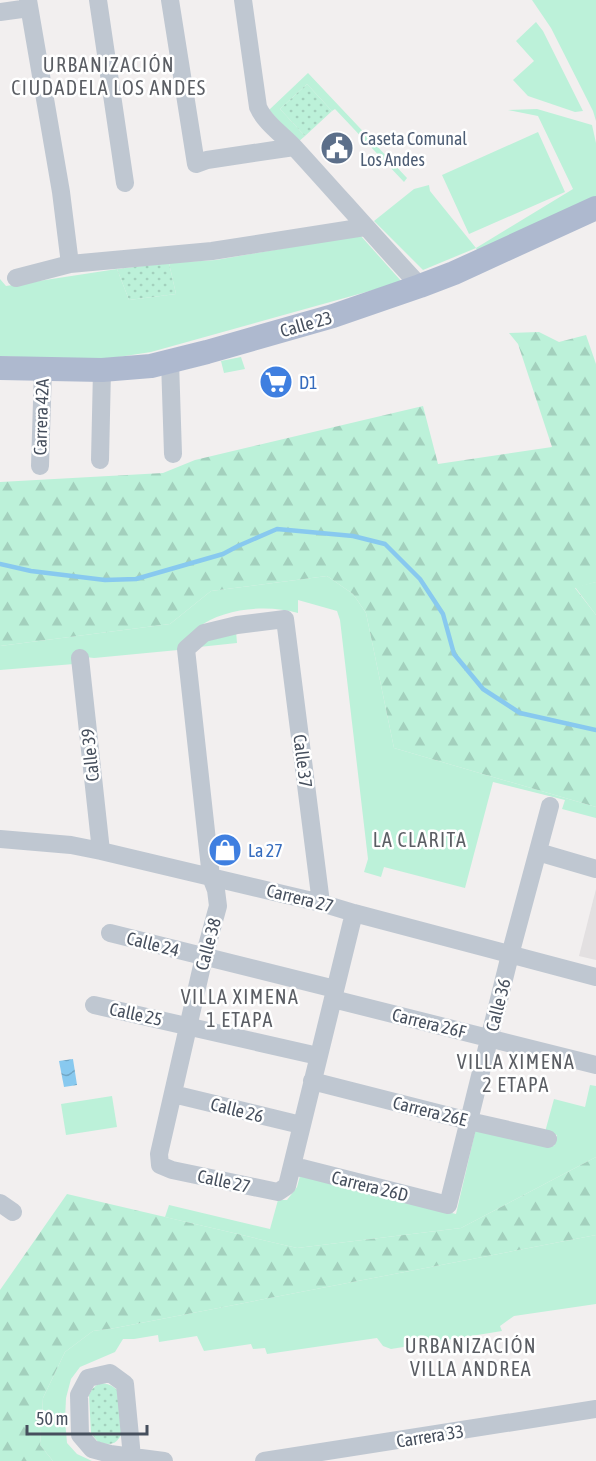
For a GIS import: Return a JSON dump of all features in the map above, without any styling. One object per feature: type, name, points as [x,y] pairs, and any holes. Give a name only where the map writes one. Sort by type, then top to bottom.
[{"type":"main road","name":"Calle 23","points":[[0,368],[102,370],[151,366],[170,361],[333,316],[420,286],[454,273],[596,208]]},
{"type":"street","points":[[98,0],[125,183]]},
{"type":"street","points":[[170,0],[196,164],[207,160],[294,147]]},
{"type":"street","points":[[243,0],[258,107],[261,114],[294,147],[420,286]]},
{"type":"street","points":[[0,12],[28,4],[61,192],[70,264]]},
{"type":"street","points":[[16,278],[70,264],[212,251],[365,228]]},
{"type":"street","points":[[170,361],[173,454]]},
{"type":"street","name":"Carrera 42A","points":[[40,466],[43,369]]},
{"type":"street","points":[[100,460],[102,370]]},
{"type":"street","name":"Calle 37","points":[[186,649],[204,633],[237,625],[285,619],[321,903]]},
{"type":"street","name":"Calle 38","points":[[160,1165],[159,1154],[204,957],[218,906],[216,890],[211,877],[186,649]]},
{"type":"street","name":"Calle 39","points":[[80,658],[101,851]]},
{"type":"street","name":"Calle 36","points":[[448,1205],[510,955],[550,806]]},
{"type":"street","name":"Carrera 27","points":[[0,839],[71,844],[321,903],[596,977]]},
{"type":"street","points":[[538,852],[596,869]]},
{"type":"street","points":[[292,1167],[354,912]]},
{"type":"street","name":"Calle 24","points":[[110,933],[334,994]]},
{"type":"street","name":"Carrera 26F","points":[[334,994],[489,1038],[596,1065]]},
{"type":"street","name":"Calle 25","points":[[94,1005],[318,1056]]},
{"type":"street","name":"Carrera 26E","points":[[312,1081],[548,1139]]},
{"type":"street","name":"Calle 26","points":[[173,1094],[301,1125]]},
{"type":"street","name":"Calle 27","points":[[160,1165],[172,1170],[278,1192],[287,1186],[292,1167]]},
{"type":"street","name":"Carrera 26D","points":[[292,1167],[448,1205]]},
{"type":"street","points":[[132,1457],[125,1383],[111,1373],[88,1378],[79,1395],[80,1435],[92,1449],[110,1454],[132,1457],[164,1461]]},
{"type":"street","name":"Carrera 33","points":[[264,1461],[596,1410]]},
{"type":"shaded area","points":[[596,889],[596,960],[579,956]]},
{"type":"green space","points":[[532,0],[596,0],[596,121],[551,28]]},
{"type":"green space","points":[[536,22],[543,31],[583,111],[575,112],[528,96],[513,80],[534,61],[516,41]]},
{"type":"green space","points":[[308,73],[407,178],[404,182],[335,109],[332,111],[307,84],[280,109],[305,136],[298,142],[269,110]]},
{"type":"green space","points":[[307,84],[332,111],[305,136],[280,109]]},
{"type":"green space","points":[[537,109],[592,125],[596,143],[596,200],[477,250],[476,248],[573,189],[538,116],[508,110]]},
{"type":"green space","points":[[538,132],[565,192],[469,234],[442,175]]},
{"type":"green space","points":[[429,185],[430,191],[476,248],[423,270],[374,221],[414,189]]},
{"type":"green space","points":[[360,235],[402,282],[151,352],[77,360],[0,356],[0,279],[6,286],[117,269],[129,300],[176,294],[169,263],[216,260]]},
{"type":"green space","points":[[169,263],[176,294],[129,300],[117,269]]},
{"type":"green space","points":[[539,332],[559,342],[586,335],[596,364],[596,582],[575,588],[596,615],[596,807],[394,748],[366,613],[353,594],[327,576],[211,591],[170,624],[0,646],[0,482],[163,473],[195,460],[423,406],[438,464],[552,447],[518,344],[509,333]]},
{"type":"green space","points":[[241,357],[245,369],[224,373],[221,361]]},
{"type":"green space","points":[[327,576],[353,594],[366,613],[394,748],[596,807],[596,818],[562,809],[565,800],[493,782],[465,888],[384,867],[381,877],[364,872],[368,859],[340,620],[337,611],[298,600],[298,613],[259,609],[219,616],[197,628],[178,650],[85,657],[74,664],[0,670],[0,646],[170,624],[211,591]]},
{"type":"green space","points":[[596,582],[596,615],[575,587]]},
{"type":"green space","points":[[236,631],[237,643],[199,647],[200,643]]},
{"type":"green space","points":[[590,1085],[596,1086],[596,1157],[461,1228],[297,1248],[165,1217],[169,1205],[270,1229],[278,1200],[287,1200],[297,1187],[300,1176],[456,1214],[476,1128],[554,1146],[557,1135],[545,1132],[554,1099],[585,1107]]},
{"type":"green space","points":[[112,1096],[117,1127],[66,1135],[61,1104]]},
{"type":"green space","points":[[596,1157],[596,1235],[93,1331],[65,1352],[43,1398],[40,1445],[53,1461],[0,1461],[0,1290],[67,1194],[297,1248],[461,1228]]},
{"type":"green space","points":[[596,1235],[596,1304],[514,1316],[500,1326],[502,1331],[391,1349],[383,1346],[377,1338],[267,1354],[265,1348],[253,1349],[251,1344],[204,1351],[197,1336],[159,1342],[158,1335],[123,1339],[115,1352],[80,1367],[71,1379],[66,1398],[67,1443],[77,1454],[92,1461],[53,1461],[40,1445],[43,1398],[65,1352],[93,1331]]},
{"type":"green space","points":[[101,1383],[117,1390],[122,1433],[112,1444],[98,1442],[91,1433],[89,1395]]},
{"type":"water","points":[[73,1059],[77,1085],[64,1087],[59,1061]]},
{"type":"waterway","points":[[0,564],[31,571],[105,580],[136,579],[223,554],[277,529],[353,536],[385,544],[420,579],[443,614],[454,654],[483,689],[520,713],[596,730]]},
{"type":"place","name":"Caseta Comunal Los Andes","points":[[337,148]]},
{"type":"place","name":"D1","points":[[276,382]]},
{"type":"place","name":"La 27","points":[[225,850]]},
{"type":"district","name":"URBANIZACIÓN CIUDADELA LOS ANDES","points":[[109,76]]},
{"type":"district","name":"LA CLARITA","points":[[420,839]]},
{"type":"district","name":"VILLA XIMENA 1 ETAPA","points":[[240,1008]]},
{"type":"district","name":"VILLA XIMENA 2 ETAPA","points":[[516,1072]]},
{"type":"district","name":"URBANIZACIÓN VILLA ANDREA","points":[[471,1356]]}]
